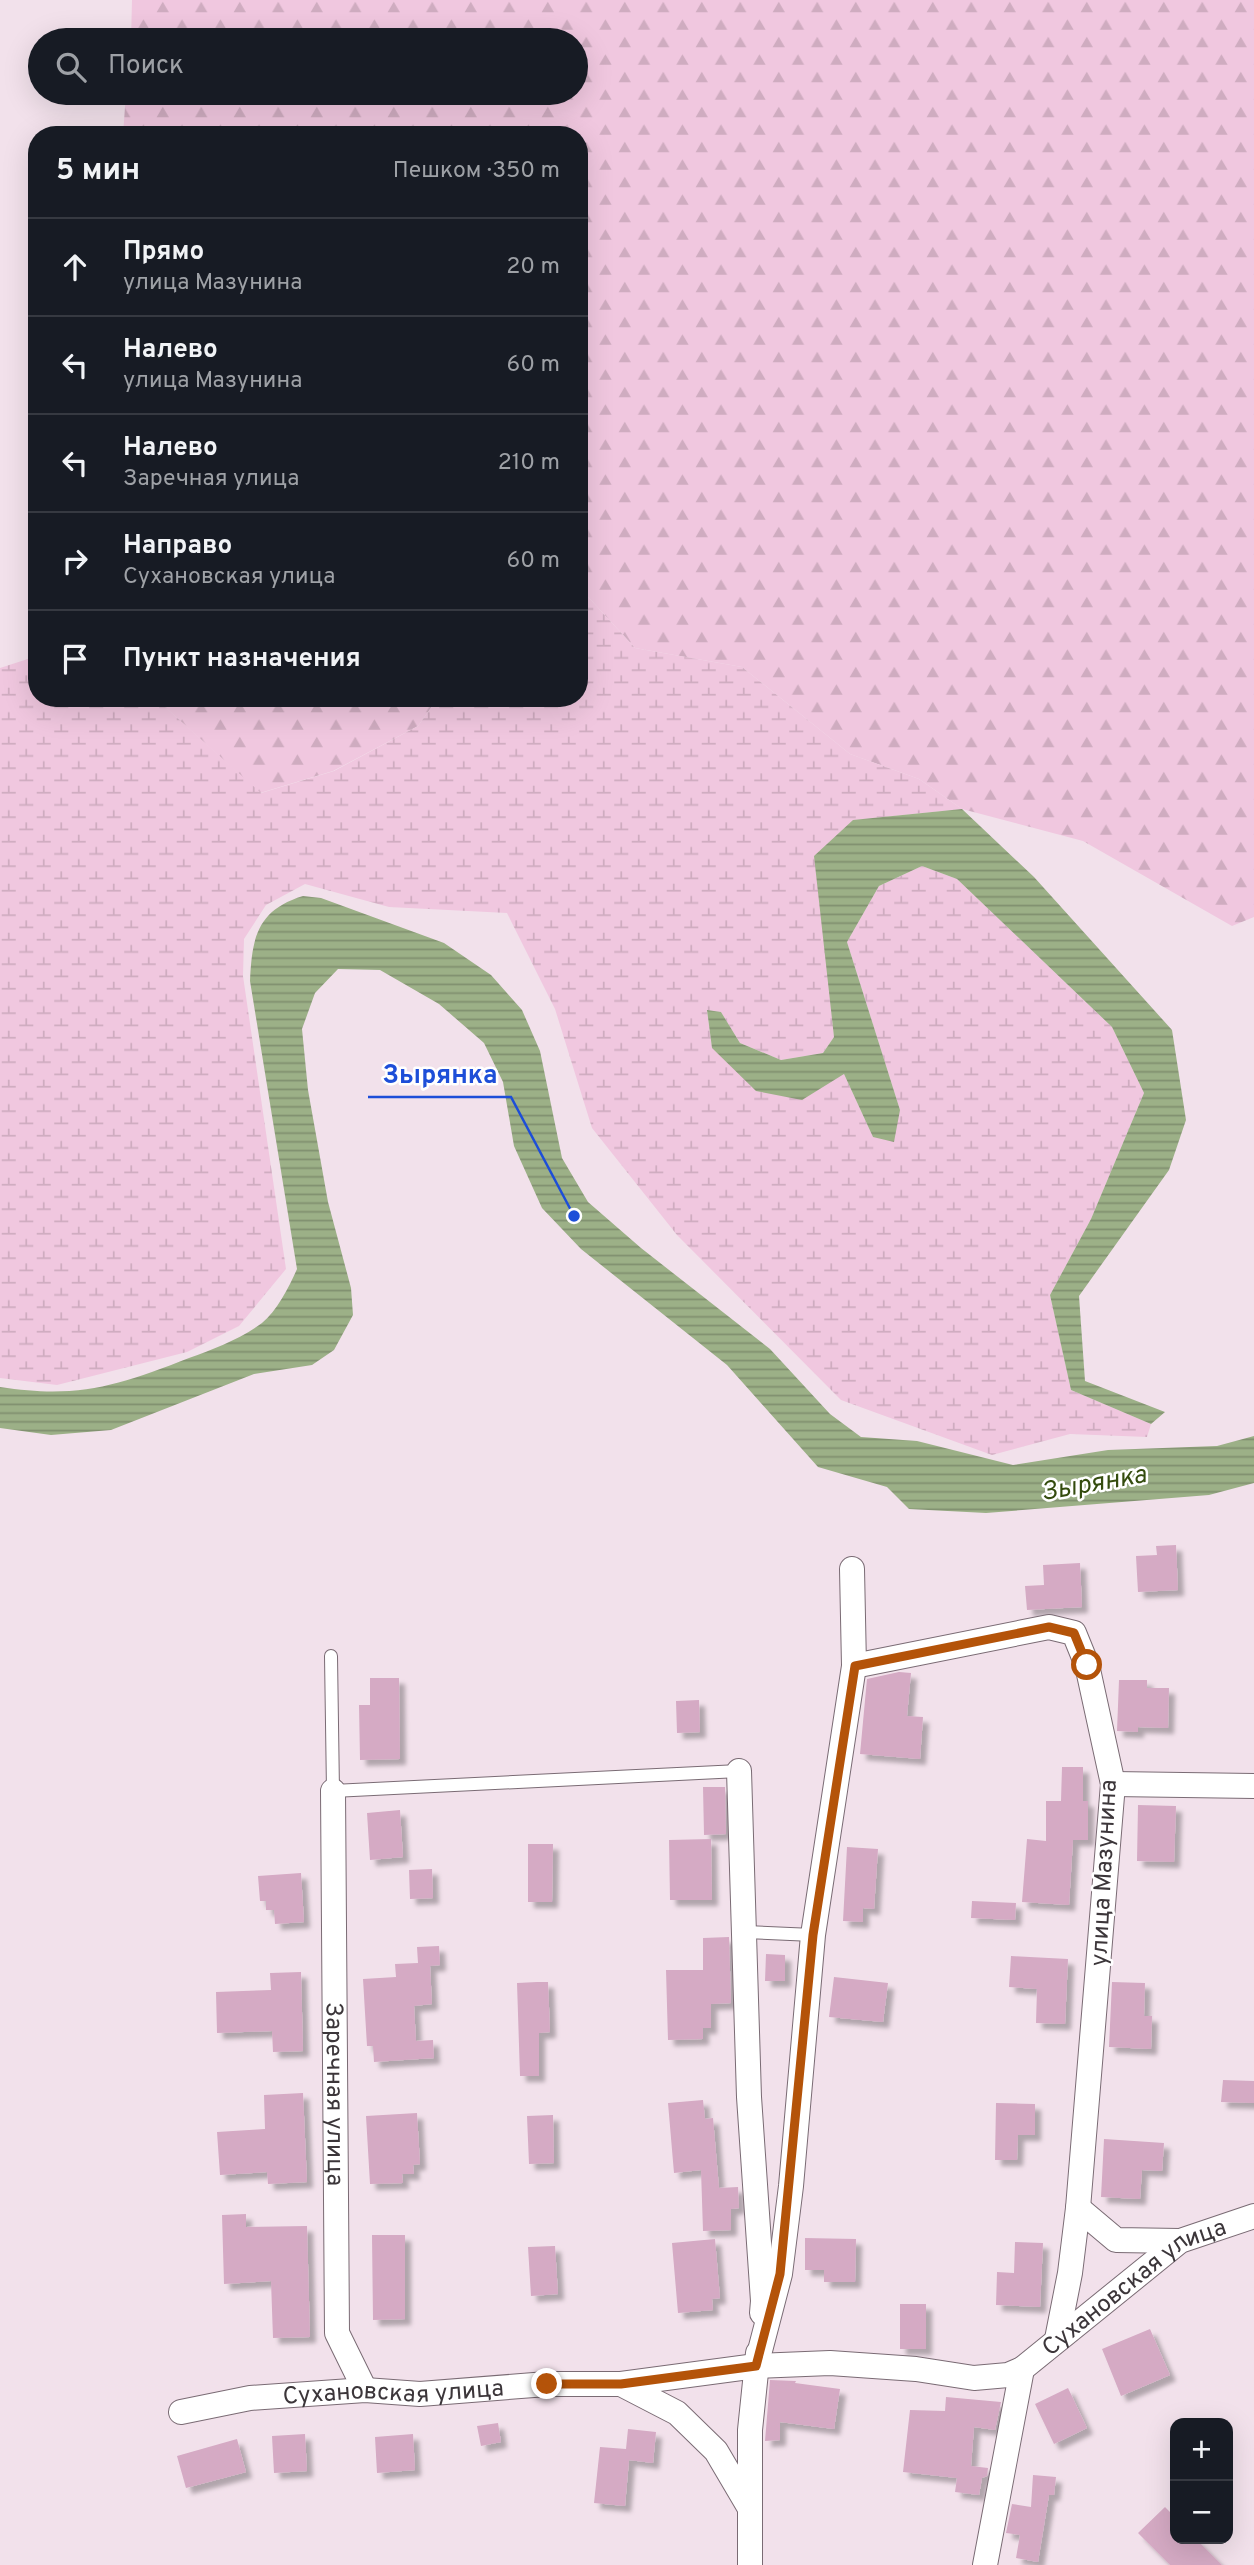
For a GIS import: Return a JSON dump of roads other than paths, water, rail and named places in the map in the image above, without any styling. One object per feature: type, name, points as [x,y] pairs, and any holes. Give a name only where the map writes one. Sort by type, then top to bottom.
[{"type":"street","points":[[756,2366],[780,2274],[813,1935],[855,1666],[852,1569]]},
{"type":"street","name":"улица Мазунина","points":[[855,1666],[1049,1627],[1074,1633],[1087,1665],[1113,1784],[1078,2208],[1070,2273],[1057,2339]]},
{"type":"street","points":[[739,1771],[749,2097],[763,2301],[750,2430],[750,2565]]},
{"type":"street","points":[[1113,1784],[1254,1786]]},
{"type":"street","name":"Заречная улица","points":[[333,1791],[337,2333],[365,2390]]},
{"type":"street","points":[[1078,2208],[1116,2241],[1181,2241]]},
{"type":"street","name":"Сухановская улица","points":[[181,2412],[250,2398],[365,2390],[420,2394],[547,2384],[621,2384],[756,2366],[830,2363],[916,2369],[974,2378],[1008,2375],[1022,2369],[1181,2241],[1254,2216]]},
{"type":"street","name":"Сухановская улица","points":[[985,2565],[1022,2369]]},
{"type":"street","points":[[621,2384],[677,2413],[706,2441],[716,2451],[749,2508]]},
{"type":"lane","points":[[331,1656],[333,1791],[739,1771]]},
{"type":"lane","points":[[745,1932],[813,1935]]},
{"type":"water","points":[[962,809],[1034,877],[1172,1030],[1186,1120],[1169,1170],[1079,1296],[1085,1381],[1165,1412],[1151,1424],[1071,1390],[1050,1295],[1091,1219],[1144,1093],[1112,1027],[957,879],[922,866],[879,886],[847,942],[900,1110],[894,1142],[873,1137],[844,1074],[802,1100],[756,1091],[712,1048],[707,1010],[721,1012],[740,1043],[781,1060],[823,1053],[834,1037],[814,856],[853,820]]},
{"type":"water","points":[[303,896],[321,898],[444,943],[491,975],[522,1010],[540,1051],[562,1158],[588,1202],[641,1248],[770,1349],[830,1414],[861,1437],[917,1441],[1013,1465],[1108,1450],[1217,1446],[1254,1436],[1254,1483],[1209,1495],[986,1513],[909,1509],[887,1487],[818,1467],[727,1365],[581,1249],[542,1208],[514,1146],[503,1082],[484,1043],[439,1004],[380,970],[338,969],[315,993],[302,1029],[308,1090],[328,1202],[351,1288],[353,1315],[334,1350],[312,1365],[254,1374],[111,1430],[51,1435],[0,1428],[0,1387],[75,1390],[97,1388],[140,1376],[245,1334],[267,1318],[286,1291],[297,1269],[250,981],[253,952],[260,928],[276,909]]},
{"type":"place","name":"Зырянка","points":[[574,1216]]}]
